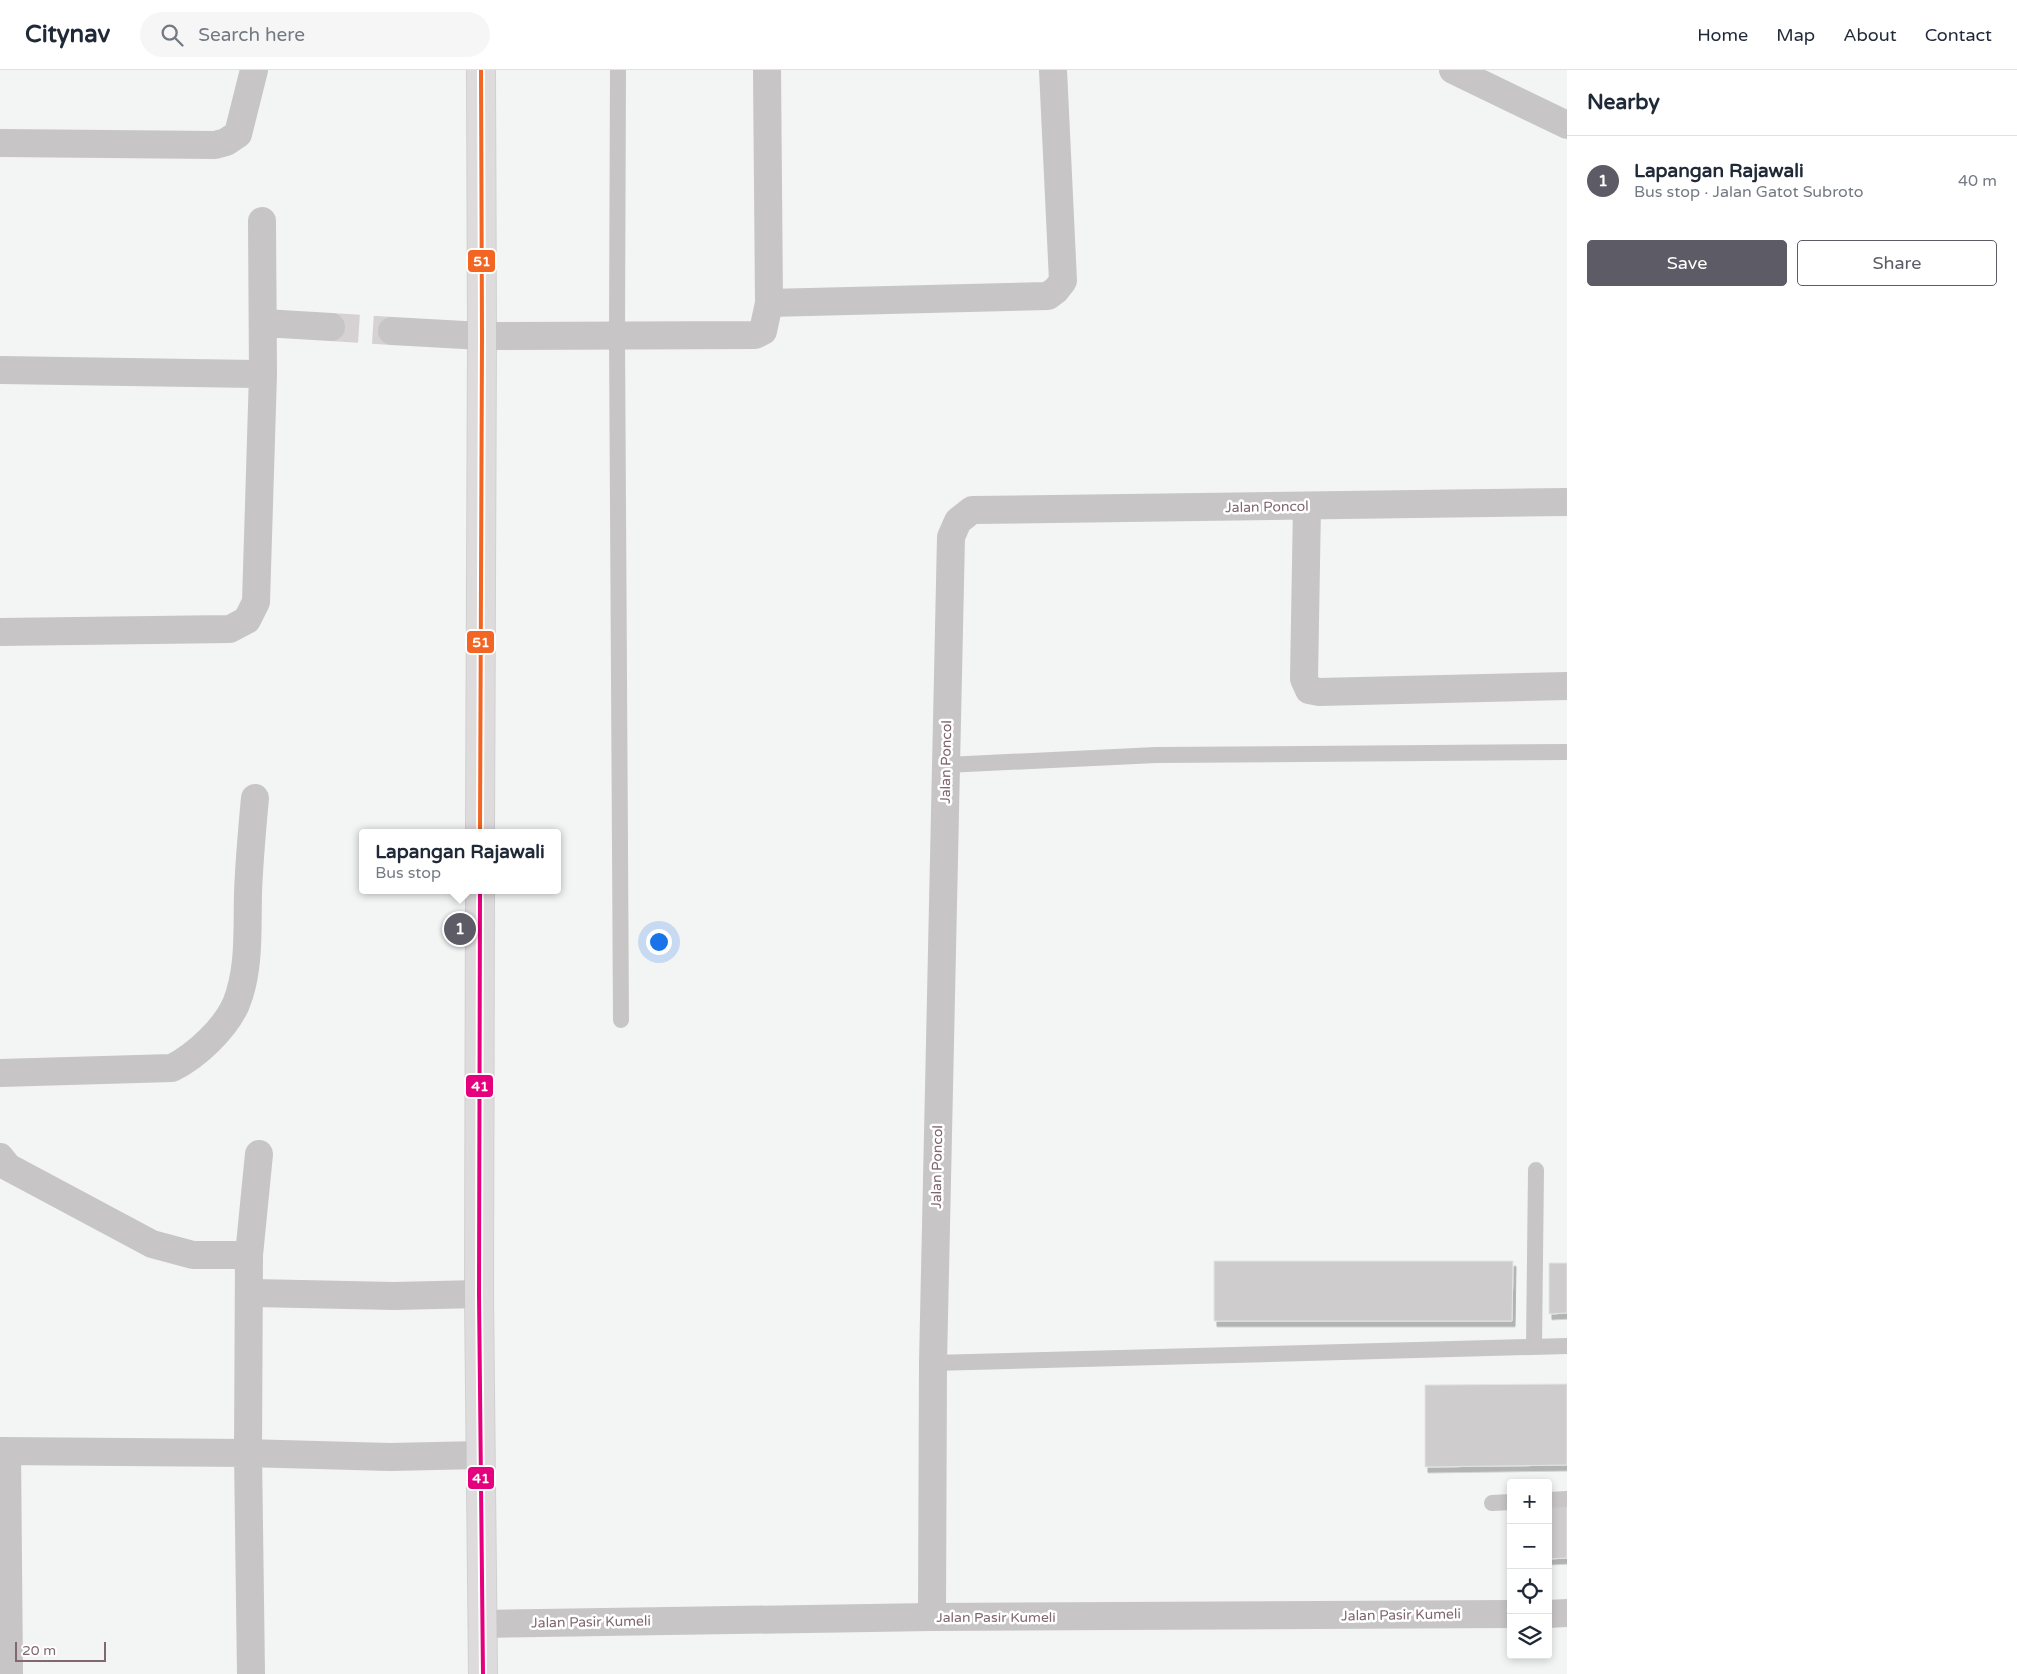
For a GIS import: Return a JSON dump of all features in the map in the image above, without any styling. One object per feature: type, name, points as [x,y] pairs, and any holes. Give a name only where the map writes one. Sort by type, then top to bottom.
[{"type":"main road","points":[[480,829],[481,70]]},
{"type":"main road","points":[[480,894],[479,1294],[482,1674]]},
{"type":"street","points":[[0,143],[215,145],[226,142],[238,134],[254,70]]},
{"type":"street","points":[[392,331],[482,336],[756,335],[763,331],[769,302],[767,70]]},
{"type":"street","points":[[769,302],[1048,296],[1056,290],[1063,281],[1054,70]]},
{"type":"street","points":[[1454,70],[1567,125]]},
{"type":"street","points":[[0,632],[230,629],[247,620],[256,602],[264,323],[262,221]]},
{"type":"street","points":[[264,323],[331,327]]},
{"type":"street","points":[[0,370],[263,374]]},
{"type":"street","name":"Jalan Poncol","points":[[932,1617],[933,1363],[951,537],[958,521],[972,510],[1567,502]]},
{"type":"street","points":[[1307,506],[1304,679],[1309,690],[1319,692],[1567,686]]},
{"type":"street","points":[[0,1073],[172,1068],[188,1060],[203,1047],[233,1009],[240,992],[246,955],[250,852],[256,798]]},
{"type":"street","points":[[251,1674],[248,1453],[249,1255],[259,1154]]},
{"type":"street","points":[[3,1167],[152,1244],[193,1254],[249,1255]]},
{"type":"street","points":[[249,1293],[394,1296],[479,1294]]},
{"type":"street","points":[[9,1674],[3,1451],[248,1453],[390,1457],[480,1456]]},
{"type":"street","name":"Jalan Pasir Kumeli","points":[[482,1624],[932,1617],[1507,1614]]},
{"type":"street","points":[[1552,1614],[1567,1614]]},
{"type":"lane","points":[[618,70],[617,335],[621,1020]]},
{"type":"lane","points":[[946,765],[1156,755],[1567,752]]},
{"type":"lane","points":[[1534,1346],[1536,1170]]},
{"type":"lane","points":[[933,1363],[1567,1346]]},
{"type":"lane","points":[[1552,1500],[1567,1499]]},
{"type":"lane","points":[[1492,1503],[1507,1502]]},
{"type":"building","points":[[1214,1261],[1513,1261],[1512,1321],[1214,1321]]},
{"type":"building","points":[[1549,1263],[1567,1263],[1567,1313],[1549,1314]]},
{"type":"building","points":[[1567,1384],[1567,1465],[1425,1467],[1425,1385]]},
{"type":"building","points":[[1567,1506],[1567,1558],[1552,1559],[1552,1507]]},
{"type":"tunnel","points":[[331,327],[392,331]]},
{"type":"transit line","name":"51","points":[[480,829],[481,70]]},
{"type":"transit line","name":"41","points":[[480,894],[479,1294],[483,1674]]},
{"type":"place","name":"Lapangan Rajawali","points":[[460,929]]}]
